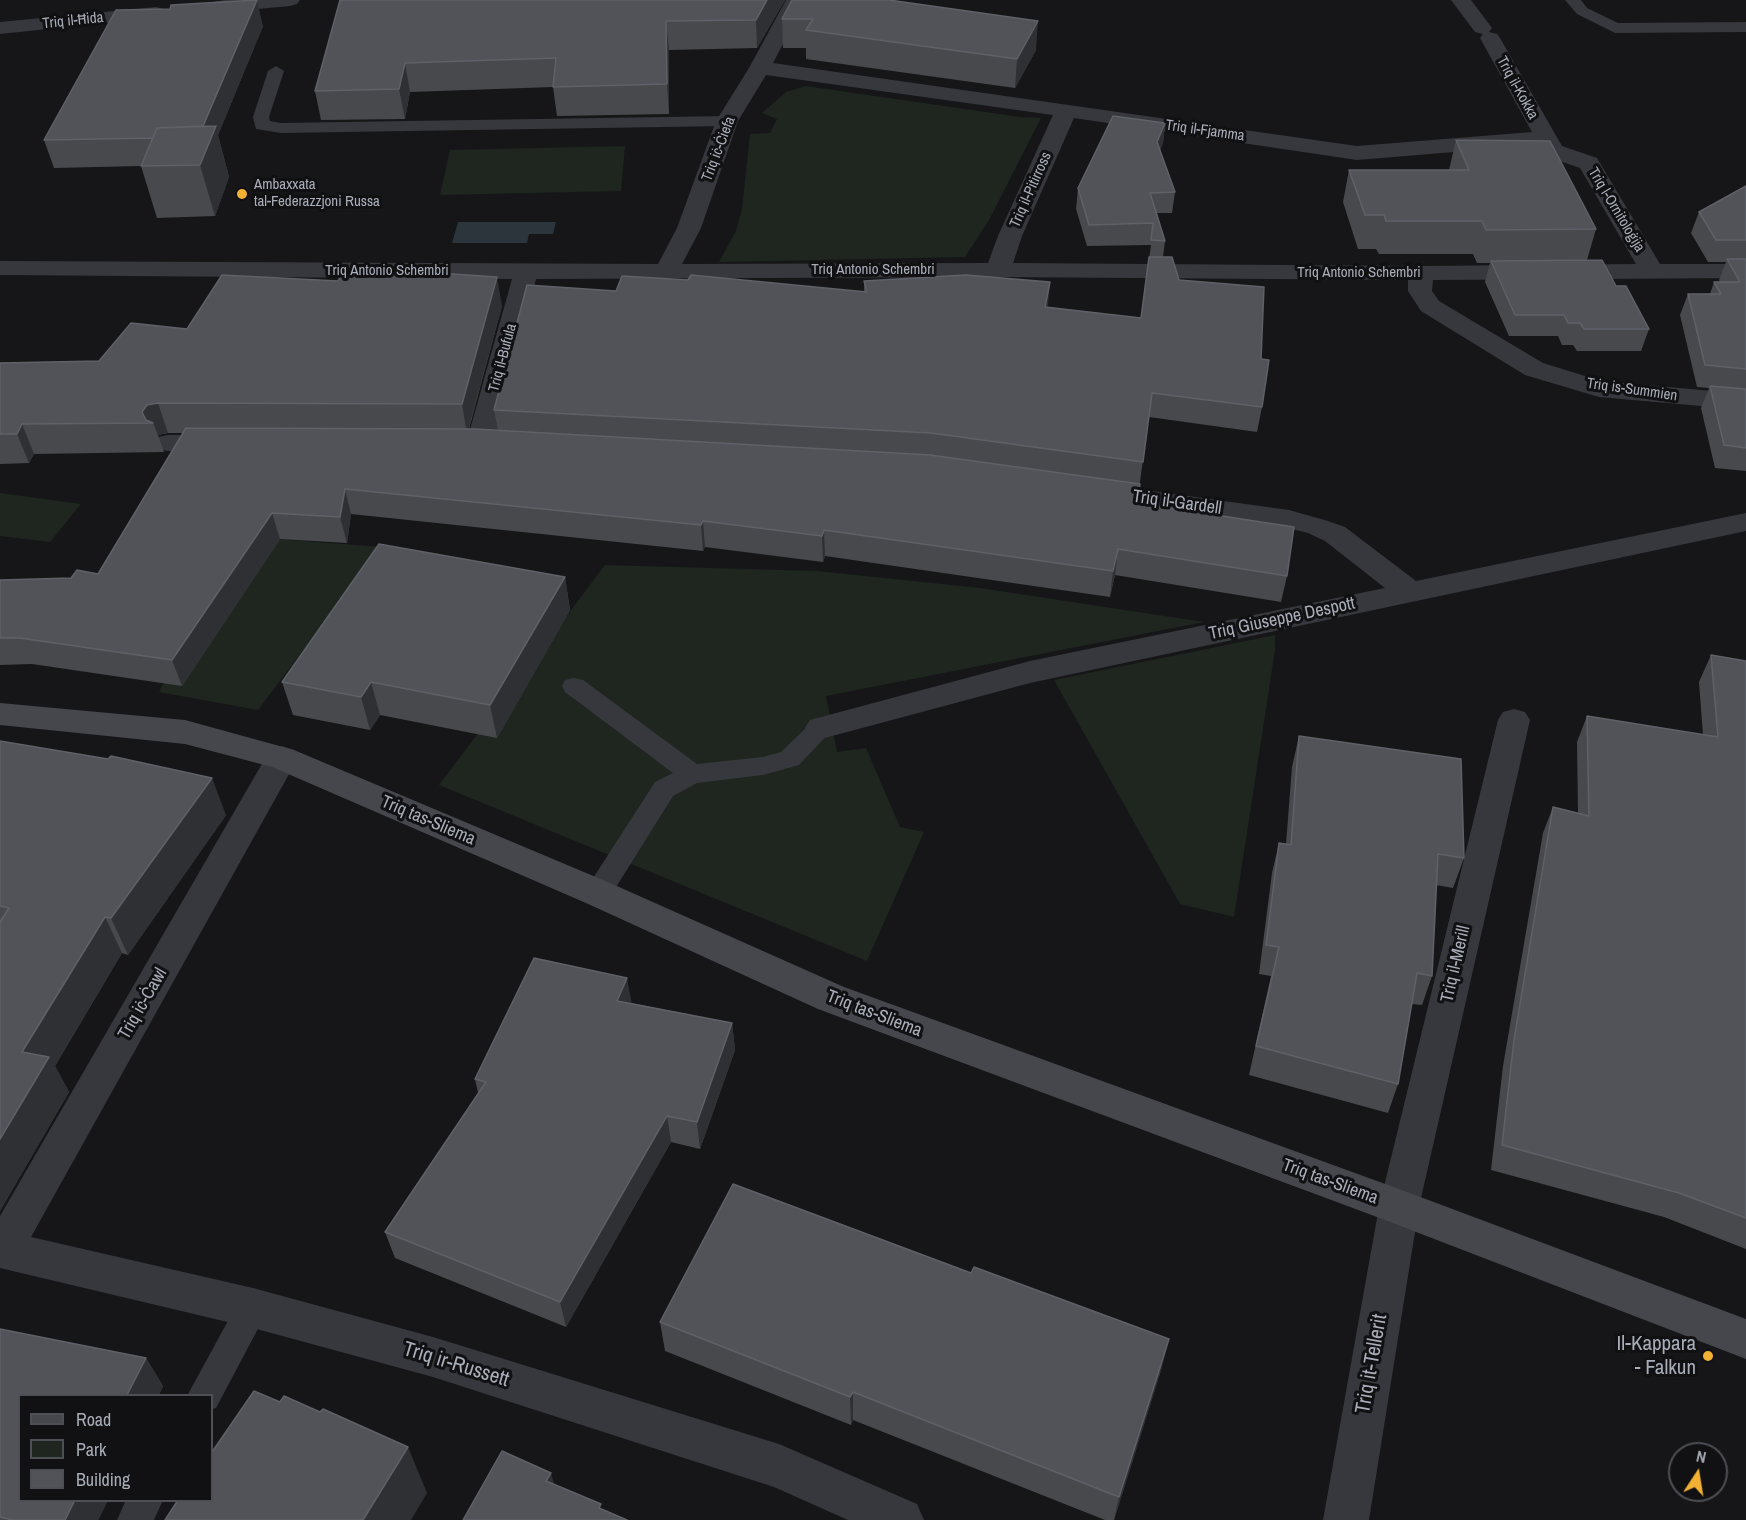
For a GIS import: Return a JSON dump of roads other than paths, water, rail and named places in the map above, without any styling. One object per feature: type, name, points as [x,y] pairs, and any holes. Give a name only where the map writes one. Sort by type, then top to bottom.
[{"type":"main road","name":"Triq tas-Sliema","points":[[0,714],[185,732],[282,758],[598,893],[831,998],[1399,1207],[1746,1340]]},
{"type":"street","points":[[197,9],[290,0]]},
{"type":"street","name":"Triq iċ-Ċiefa","points":[[668,270],[689,228],[727,121],[796,0]]},
{"type":"street","name":"Triq il-Kokka","points":[[1461,0],[1486,33],[1544,138]]},
{"type":"street","name":"Triq il-Ħida","points":[[0,28],[174,11]]},
{"type":"street","name":"Triq il-Fjamma","points":[[759,68],[1357,153],[1544,138]]},
{"type":"street","name":"Triq il-Pitirross","points":[[998,270],[1066,111]]},
{"type":"street","name":"Triq l-Ornitoloġija","points":[[1544,138],[1553,151],[1589,163],[1652,271]]},
{"type":"street","name":"Triq Antonio Schembri","points":[[0,268],[525,272],[668,270],[1421,273],[1746,271]]},
{"type":"street","name":"Triq il-Bufula","points":[[479,445],[525,272]]},
{"type":"street","name":"Triq is-Summien","points":[[1421,273],[1420,291],[1430,306],[1534,369],[1599,389],[1746,402]]},
{"type":"street","points":[[168,443],[252,443]]},
{"type":"street","name":"Triq il-Gardell","points":[[1071,488],[1289,519],[1318,527],[1335,534],[1410,592]]},
{"type":"street","name":"Triq Giuseppe Despott","points":[[821,728],[1030,672],[1746,522]]},
{"type":"street","name":"Triq il-Merill","points":[[1399,1207],[1514,720]]},
{"type":"street","name":"Triq iċ-Ċawl","points":[[2,1249],[282,758]]},
{"type":"street","name":"Triq it-Tellerit","points":[[1346,1520],[1399,1207]]},
{"type":"street","name":"Triq ir-Russett","points":[[2,1249],[252,1308],[433,1357],[779,1466],[901,1520]]},
{"type":"lane","points":[[1573,0],[1582,11],[1615,28],[1746,27]]},
{"type":"lane","points":[[276,71],[261,117],[262,125],[281,128],[727,121]]},
{"type":"lane","points":[[574,686],[692,774]]},
{"type":"lane","points":[[598,893],[664,789],[692,774],[763,766],[790,759],[821,728]]},
{"type":"lane","points":[[205,1394],[252,1308]]},
{"type":"lane","points":[[135,1520],[145,1502]]},
{"type":"place","name":"Ambaxxata tal-Federazzjoni Russa","points":[[242,194]]},
{"type":"place","name":"Il-Kappara - Falkun","points":[[1708,1356]]}]
